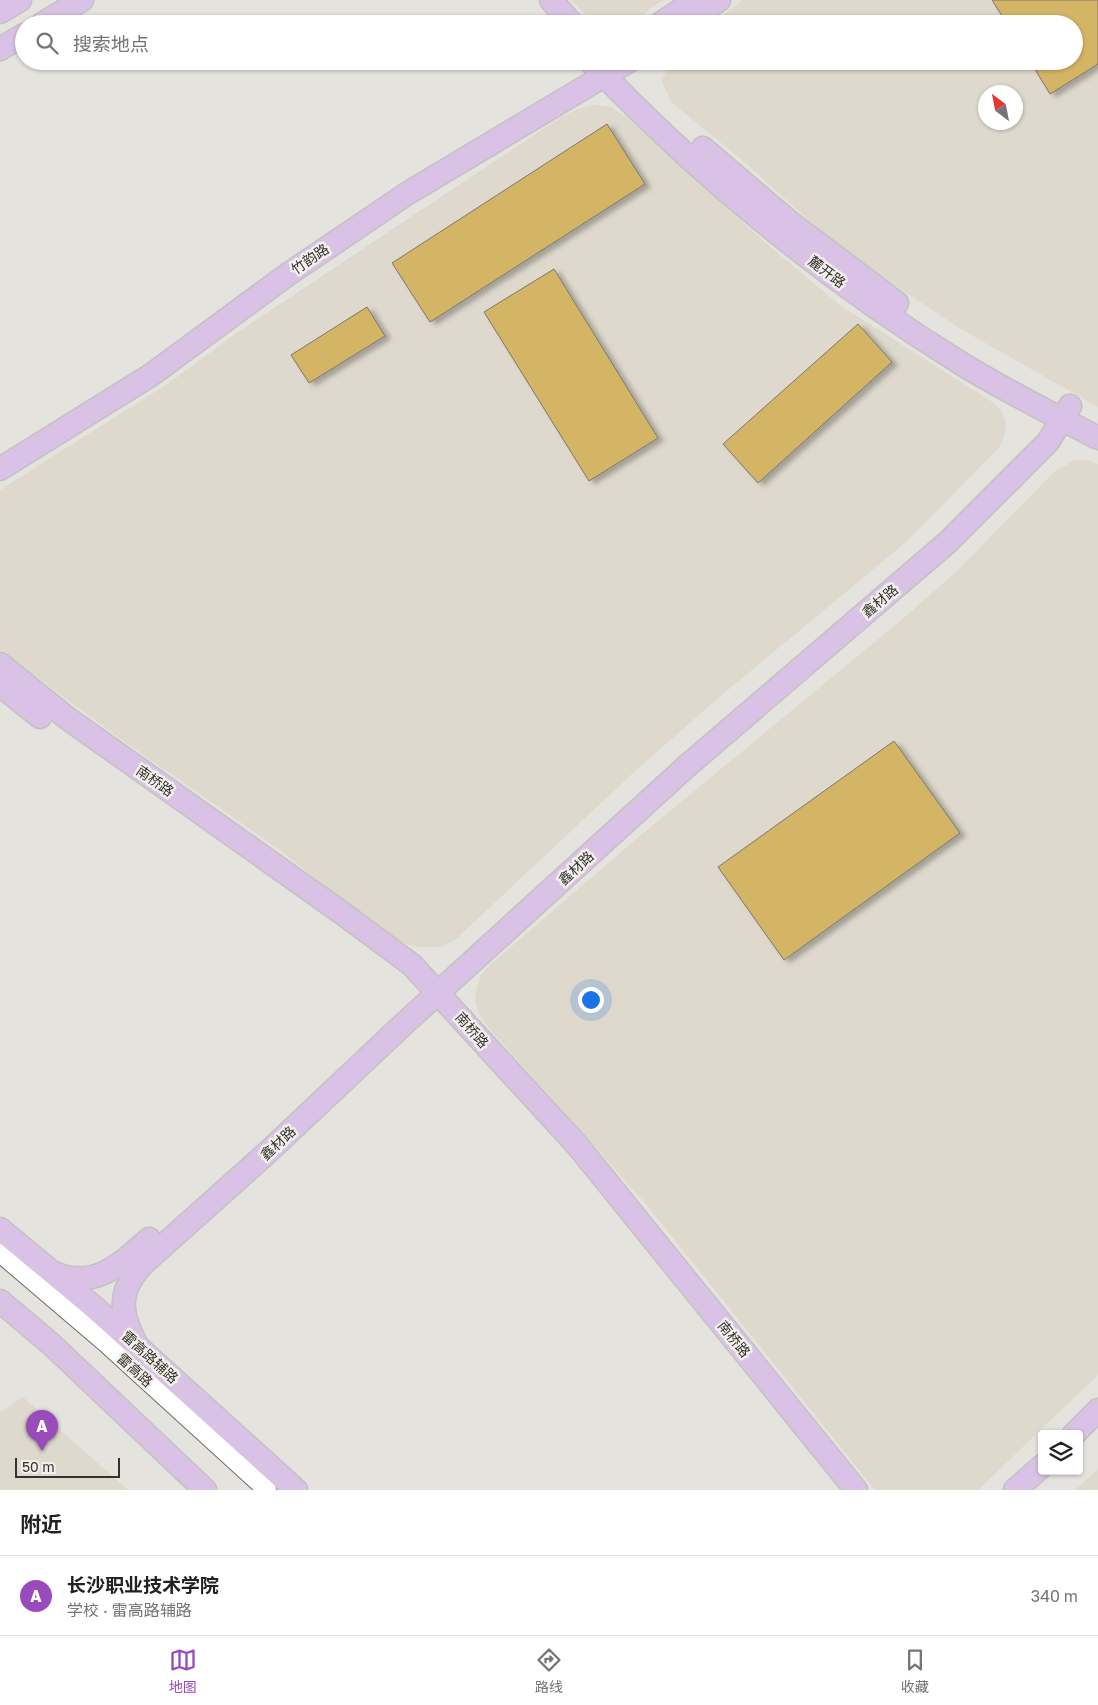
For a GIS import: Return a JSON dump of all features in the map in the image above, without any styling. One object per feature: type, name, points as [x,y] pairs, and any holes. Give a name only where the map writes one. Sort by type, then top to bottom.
[{"type":"main road","points":[[0,12],[20,0]]},
{"type":"main road","points":[[57,15],[82,0]]},
{"type":"main road","points":[[533,0],[546,15]]},
{"type":"main road","points":[[551,0],[564,15]]},
{"type":"main road","points":[[674,15],[696,0]]},
{"type":"main road","points":[[698,15],[720,0]]},
{"type":"main road","points":[[0,49],[15,40]]},
{"type":"main road","name":"竹韵路","points":[[0,452],[145,362],[281,264],[402,182],[598,70]]},
{"type":"main road","name":"竹韵路","points":[[0,468],[151,375],[287,275],[408,193],[599,70]]},
{"type":"main road","name":"麓开路","points":[[613,70],[792,224],[855,273],[920,319],[1060,409],[1098,438]]},
{"type":"main road","name":"麓开路","points":[[1060,409],[1098,420]]},
{"type":"main road","name":"鑫材路","points":[[52,1272],[64,1277],[82,1280],[103,1273],[127,1258],[429,991],[948,542],[1048,442],[1060,409]]},
{"type":"main road","name":"南桥路","points":[[0,664],[67,718],[402,956],[839,1490]]},
{"type":"main road","name":"南桥路","points":[[0,685],[56,729],[429,991],[576,1145],[856,1490]]},
{"type":"main road","name":"鑫材路","points":[[138,1347],[126,1323],[123,1299],[126,1287],[138,1269],[268,1152],[429,991]]},
{"type":"main road","name":"雷高路辅路","points":[[0,1229],[138,1347],[296,1490]]},
{"type":"main road","points":[[0,1301],[51,1344],[205,1490]]},
{"type":"main road","points":[[1078,1430],[1098,1410]]},
{"type":"main road","points":[[1083,1444],[1098,1430]]},
{"type":"main road","points":[[1015,1490],[1038,1470]]},
{"type":"main road","points":[[1036,1490],[1051,1475]]},
{"type":"street","name":"雷高路","points":[[0,1253],[109,1346],[267,1490]]},
{"type":"street","name":"雷高路","points":[[0,1264],[97,1346],[256,1490]]},
{"type":"shaded area","points":[[571,0],[663,0],[642,15],[586,15]]},
{"type":"shaded area","points":[[743,0],[1098,0],[1098,407],[959,328],[870,268],[822,232],[742,160],[671,102],[662,81],[666,70],[1083,70],[1083,15],[724,15]]},
{"type":"shaded area","points":[[596,105],[611,107],[625,116],[761,239],[841,306],[991,401],[1001,410],[1006,423],[1005,433],[999,448],[905,543],[723,694],[633,773],[455,940],[441,947],[417,947],[399,942],[374,925],[280,850],[115,735],[0,650],[0,490],[169,383],[235,334],[561,117],[580,108]]},
{"type":"shaded area","points":[[1075,460],[1087,460],[1098,464],[1098,1375],[1041,1430],[1038,1430],[1038,1432],[978,1490],[875,1490],[645,1203],[489,1028],[479,1014],[475,1000],[477,987],[481,975],[491,964],[641,835],[905,617],[959,569],[1054,472]]},
{"type":"shaded area","points":[[23,1397],[128,1490],[0,1490],[0,1412]]},
{"type":"shaded area","points":[[1098,1469],[1098,1490],[1075,1490]]},
{"type":"building","points":[[992,0],[1098,0],[1098,64],[1050,94],[1035,70],[1083,70],[1083,15],[1001,15]]},
{"type":"building","points":[[607,124],[645,184],[430,322],[392,263]]},
{"type":"building","points":[[554,269],[658,438],[589,481],[484,312]]},
{"type":"building","points":[[367,307],[385,336],[309,383],[291,355]]},
{"type":"building","points":[[858,324],[892,362],[758,483],[723,444]]},
{"type":"building","points":[[894,741],[960,833],[784,960],[718,867]]},
{"type":"place","name":"长沙职业技术学院","points":[[42,1451]]}]
